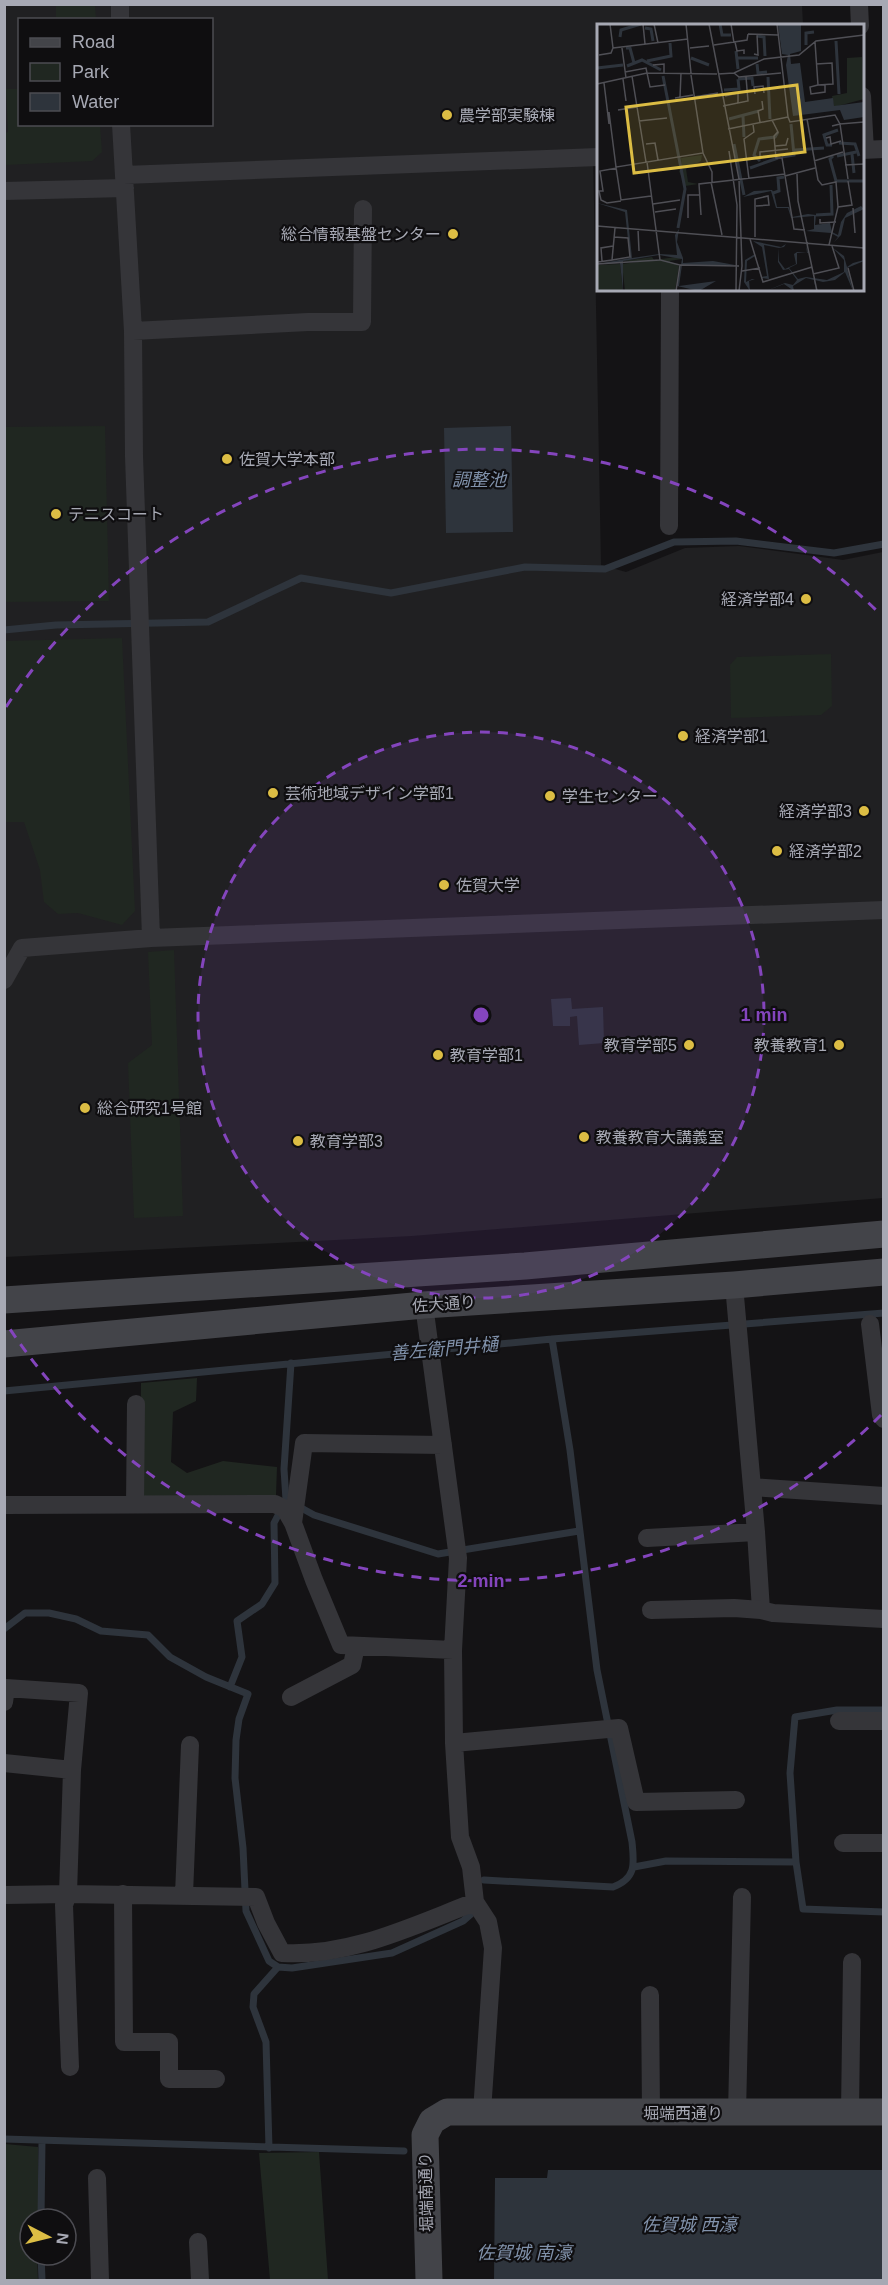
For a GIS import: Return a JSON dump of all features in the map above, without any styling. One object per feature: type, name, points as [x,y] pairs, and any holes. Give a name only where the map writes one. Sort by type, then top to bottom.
[{"type":"main road","name":"佐大通り","points":[[4,1300],[525,1266],[884,1234]]},
{"type":"main road","name":"佐大通り","points":[[4,1344],[424,1305],[734,1285],[884,1272]]},
{"type":"main road","name":"堀端南通り","points":[[429,2280],[425,2135],[432,2121],[447,2112],[482,2112]]},
{"type":"main road","name":"堀端西通り","points":[[482,2112],[884,2112]]},
{"type":"street","points":[[859,4],[860,24]]},
{"type":"street","points":[[121,126],[133,331],[134,456],[152,938]]},
{"type":"street","points":[[864,150],[884,149]]},
{"type":"street","points":[[4,191],[124,182],[597,157]]},
{"type":"street","points":[[133,331],[308,322],[362,322],[363,209]]},
{"type":"street","points":[[669,526],[670,291]]},
{"type":"street","points":[[4,980],[22,948],[152,938],[884,909]]},
{"type":"street","points":[[734,1285],[761,1610]]},
{"type":"street","points":[[424,1305],[457,1551],[453,1650],[454,1743],[460,1837],[471,1867],[475,1902],[488,1922],[493,1948],[482,2112]]},
{"type":"street","points":[[870,1323],[883,1416]]},
{"type":"street","points":[[135,1504],[136,1404]]},
{"type":"street","points":[[443,1445],[304,1443],[289,1509],[314,1580],[341,1645],[453,1650]]},
{"type":"street","points":[[752,1487],[884,1496]]},
{"type":"street","points":[[4,1505],[135,1504],[289,1509]]},
{"type":"street","points":[[647,1538],[756,1532]]},
{"type":"street","points":[[651,1610],[734,1608],[773,1613],[884,1619]]},
{"type":"street","points":[[291,1697],[352,1665],[356,1646]]},
{"type":"street","points":[[4,1702],[6,1688],[79,1693],[72,1770],[68,1894],[64,1905],[70,2067]]},
{"type":"street","points":[[839,1721],[884,1721]]},
{"type":"street","points":[[454,1743],[619,1728],[636,1802],[736,1800]]},
{"type":"street","points":[[184,1895],[190,1745]]},
{"type":"street","points":[[4,1763],[72,1770]]},
{"type":"street","points":[[843,1843],[884,1842]]},
{"type":"street","points":[[4,1895],[123,1894],[256,1897],[266,1923],[282,1953],[305,1954],[364,1945],[475,1902]]},
{"type":"street","points":[[123,1894],[124,2042],[169,2042],[169,2079],[216,2079]]},
{"type":"street","points":[[737,2113],[742,1897]]},
{"type":"street","points":[[850,2112],[852,1962]]},
{"type":"street","points":[[650,1995],[651,2113]]},
{"type":"street","points":[[97,2178],[100,2280]]},
{"type":"street","points":[[198,2242],[200,2280]]},
{"type":"shaded area","name":"佐賀大学","points":[[5,5],[802,5],[803,24],[597,24],[597,150],[593,151],[601,565],[626,572],[685,548],[739,546],[843,560],[883,552],[883,1198],[412,1236],[5,1257]]},
{"type":"green space","points":[[56,5],[95,5],[96,18],[56,18]]},
{"type":"green space","points":[[6,89],[18,89],[18,126],[100,126],[102,152],[92,161],[5,165],[5,133],[8,132]]},
{"type":"green space","name":"テニスコート","points":[[105,426],[109,601],[5,602],[5,427]]},
{"type":"green space","points":[[122,638],[135,911],[122,925],[78,913],[58,914],[44,902],[40,870],[24,822],[4,822],[5,641]]},
{"type":"green space","points":[[831,654],[832,706],[821,715],[731,718],[730,665],[737,657]]},
{"type":"green space","points":[[174,950],[183,1216],[134,1218],[128,1063],[152,1045],[148,952]]},
{"type":"green space","points":[[197,1378],[196,1401],[173,1412],[171,1462],[187,1473],[223,1461],[277,1467],[276,1495],[140,1497],[141,1383]]},
{"type":"green space","points":[[5,2144],[38,2147],[38,2207],[18,2207],[18,2267],[37,2267],[38,2280],[5,2280]]},
{"type":"green space","points":[[319,2152],[328,2280],[270,2280],[259,2153]]},
{"type":"water","name":"調整池","points":[[511,426],[513,532],[446,533],[444,428]]},
{"type":"water","points":[[571,998],[572,1009],[603,1007],[604,1043],[579,1045],[577,1016],[570,1017],[570,1026],[553,1026],[551,999]]},
{"type":"water","name":"佐賀城 西濠","points":[[548,2170],[883,2170],[883,2280],[494,2280],[495,2178],[547,2178]]},
{"type":"waterway","points":[[4,630],[56,625],[208,622],[301,578],[391,593],[525,567],[605,569],[674,542],[736,541],[834,553],[884,544]]},
{"type":"waterway","name":"善左衛門井樋","points":[[4,1391],[552,1339],[884,1313]]},
{"type":"waterway","points":[[484,1880],[613,1887],[626,1879],[633,1863],[632,1842],[597,1670],[570,1450],[552,1339]]},
{"type":"waterway","points":[[230,1687],[242,1657],[237,1621],[262,1604],[275,1583],[274,1523],[286,1500],[284,1469],[291,1363]]},
{"type":"waterway","points":[[296,1505],[314,1515],[438,1554],[579,1531]]},
{"type":"waterway","points":[[4,1629],[25,1613],[49,1613],[76,1619],[101,1631],[148,1635],[170,1657],[206,1677],[248,1694],[239,1719],[235,1778],[243,1848],[246,1911],[269,1961],[278,1967],[292,1968],[392,1953],[463,1921],[471,1914]]},
{"type":"waterway","points":[[884,1710],[837,1710],[795,1717],[790,1773],[796,1862],[803,1909],[884,1912]]},
{"type":"waterway","points":[[634,1867],[666,1861],[796,1862]]},
{"type":"waterway","points":[[269,2148],[266,2042],[253,2007],[254,1994],[278,1967]]},
{"type":"waterway","points":[[4,2139],[404,2151]]},
{"type":"waterway","points":[[41,2207],[42,2141]]},
{"type":"waterway","points":[[41,2267],[42,2280]]},
{"type":"place","name":"農学部実験棟","points":[[447,115]]},
{"type":"place","name":"総合情報基盤センター","points":[[453,234]]},
{"type":"place","name":"佐賀大学本部","points":[[227,459]]},
{"type":"place","name":"テニスコート","points":[[56,514]]},
{"type":"place","name":"経済学部4","points":[[806,599]]},
{"type":"place","name":"経済学部1","points":[[683,736]]},
{"type":"place","name":"芸術地域デザイン学部1","points":[[273,793]]},
{"type":"place","name":"学生センター","points":[[550,796]]},
{"type":"place","name":"経済学部3","points":[[864,811]]},
{"type":"place","name":"経済学部2","points":[[777,851]]},
{"type":"place","name":"佐賀大学","points":[[444,885]]},
{"type":"place","name":"教育学部5","points":[[689,1045]]},
{"type":"place","name":"教養教育1","points":[[839,1045]]},
{"type":"place","name":"教育学部1","points":[[438,1055]]},
{"type":"place","name":"総合研究1号館","points":[[85,1108]]},
{"type":"place","name":"教養教育大講義室","points":[[584,1137]]},
{"type":"place","name":"教育学部3","points":[[298,1141]]},
{"type":"water label","name":"佐賀城 南濠","points":[[524,2253]]}]
